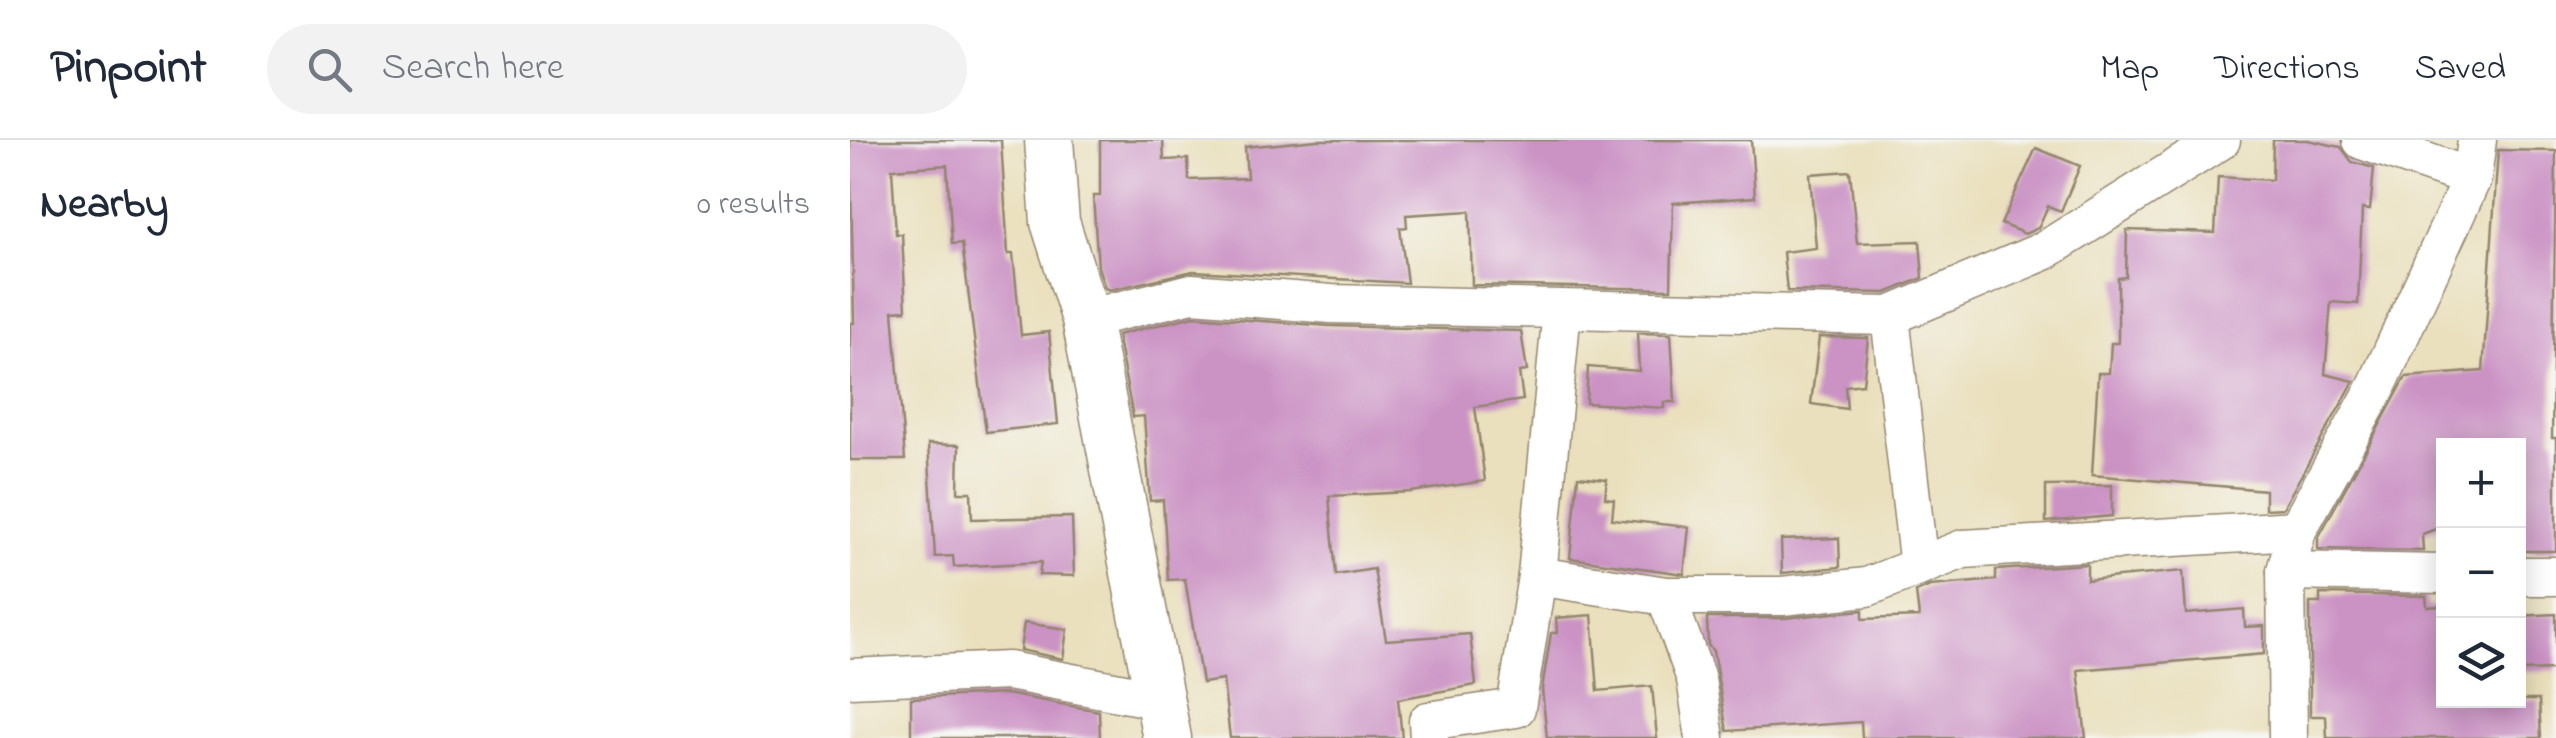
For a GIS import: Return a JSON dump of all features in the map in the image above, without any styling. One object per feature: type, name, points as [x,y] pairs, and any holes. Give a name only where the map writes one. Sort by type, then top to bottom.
[{"type":"main road","points":[[1049,140],[1055,222],[1086,319],[1164,719]]},
{"type":"street","points":[[1086,319],[1192,293],[1331,304],[1890,316],[2044,250],[2221,140]]},
{"type":"street","points":[[2362,140],[2472,178]]},
{"type":"street","points":[[2288,738],[2286,571],[2297,530],[2375,390],[2472,178],[2477,140]]},
{"type":"street","points":[[1429,738],[1428,720],[1516,708],[1537,576],[1562,309]]},
{"type":"street","points":[[1890,316],[1919,566]]},
{"type":"street","points":[[1537,576],[1666,596],[1782,596],[1867,587],[1963,548],[2297,530]]},
{"type":"street","points":[[2286,571],[2436,574]]},
{"type":"street","points":[[2526,576],[2556,576]]},
{"type":"street","points":[[1666,596],[1696,679],[1705,738]]},
{"type":"street","points":[[850,678],[1008,671],[1164,719]]},
{"type":"building","points":[[850,140],[1001,140],[1008,254],[1013,254],[1021,335],[1049,332],[1058,424],[986,432],[962,243],[952,244],[947,165],[892,169],[896,234],[902,234],[906,310],[893,311],[905,460],[850,460],[850,323],[854,323]]},
{"type":"building","points":[[1100,140],[1163,140],[1164,160],[1188,159],[1189,180],[1247,178],[1245,147],[1317,140],[1751,140],[1755,197],[1673,203],[1671,289],[1472,285],[1470,211],[1406,215],[1407,227],[1400,228],[1407,283],[1193,271],[1110,290],[1105,288],[1098,267],[1093,196],[1100,196]]},
{"type":"building","points":[[2273,140],[2308,140],[2341,147],[2352,162],[2374,168],[2370,210],[2362,209],[2358,304],[2331,302],[2325,374],[2354,381],[2283,508],[2265,509],[2265,490],[2092,475],[2098,373],[2109,373],[2111,343],[2118,343],[2118,278],[2126,277],[2127,230],[2215,233],[2218,177],[2272,180]]},
{"type":"building","points":[[2036,148],[2080,166],[2061,211],[2048,206],[2038,228],[2025,234],[2001,224]]},
{"type":"building","points":[[2498,150],[2556,151],[2552,438],[2556,438],[2556,551],[2526,551],[2526,438],[2436,438],[2436,529],[2422,534],[2423,551],[2318,549],[2318,538],[2406,377],[2483,371]]},
{"type":"building","points":[[1850,171],[1857,243],[1920,241],[1923,278],[1886,293],[1787,291],[1783,252],[1816,248],[1810,174]]},
{"type":"building","points":[[1194,316],[1330,326],[1521,331],[1527,371],[1519,372],[1523,400],[1475,407],[1485,481],[1411,492],[1329,496],[1336,575],[1374,569],[1386,640],[1470,634],[1476,685],[1398,699],[1402,738],[1230,738],[1223,680],[1202,683],[1185,579],[1168,580],[1163,500],[1150,501],[1144,416],[1133,417],[1117,335]]},
{"type":"building","points":[[1637,333],[1671,334],[1675,402],[1664,402],[1664,408],[1586,403],[1588,367],[1639,371]]},
{"type":"building","points":[[1819,337],[1868,338],[1863,384],[1845,386],[1847,409],[1811,404]]},
{"type":"building","points":[[928,444],[959,445],[958,492],[971,492],[972,519],[1072,517],[1074,576],[1039,575],[1041,562],[954,567],[953,556],[935,557]]},
{"type":"building","points":[[1578,476],[1607,479],[1605,498],[1614,499],[1612,519],[1689,527],[1684,574],[1570,558]]},
{"type":"building","points":[[2112,485],[2112,516],[2046,522],[2046,486]]},
{"type":"building","points":[[1839,538],[1840,567],[1782,573],[1781,540]]},
{"type":"building","points":[[2087,564],[2087,580],[2183,571],[2186,614],[2244,609],[2245,627],[2264,626],[2264,654],[2078,670],[2086,738],[1862,738],[1861,722],[1727,731],[1713,651],[1708,645],[1707,618],[1784,618],[1863,610],[1863,619],[1919,617],[1916,592],[1930,586],[1996,580],[1996,570]]},
{"type":"building","points":[[2320,594],[2426,596],[2427,607],[2436,606],[2436,708],[2526,708],[2526,700],[2539,700],[2541,738],[2327,738],[2326,716],[2310,716],[2310,603],[2320,603]]},
{"type":"building","points":[[2556,614],[2556,670],[2526,671],[2526,616]]},
{"type":"building","points":[[1592,615],[1598,691],[1652,686],[1657,738],[1547,738],[1542,689],[1551,633],[1557,633],[1556,618]]},
{"type":"building","points":[[1024,623],[1067,629],[1063,659],[1020,650]]},
{"type":"building","points":[[1006,694],[1099,711],[1100,738],[911,738],[911,698]]}]
